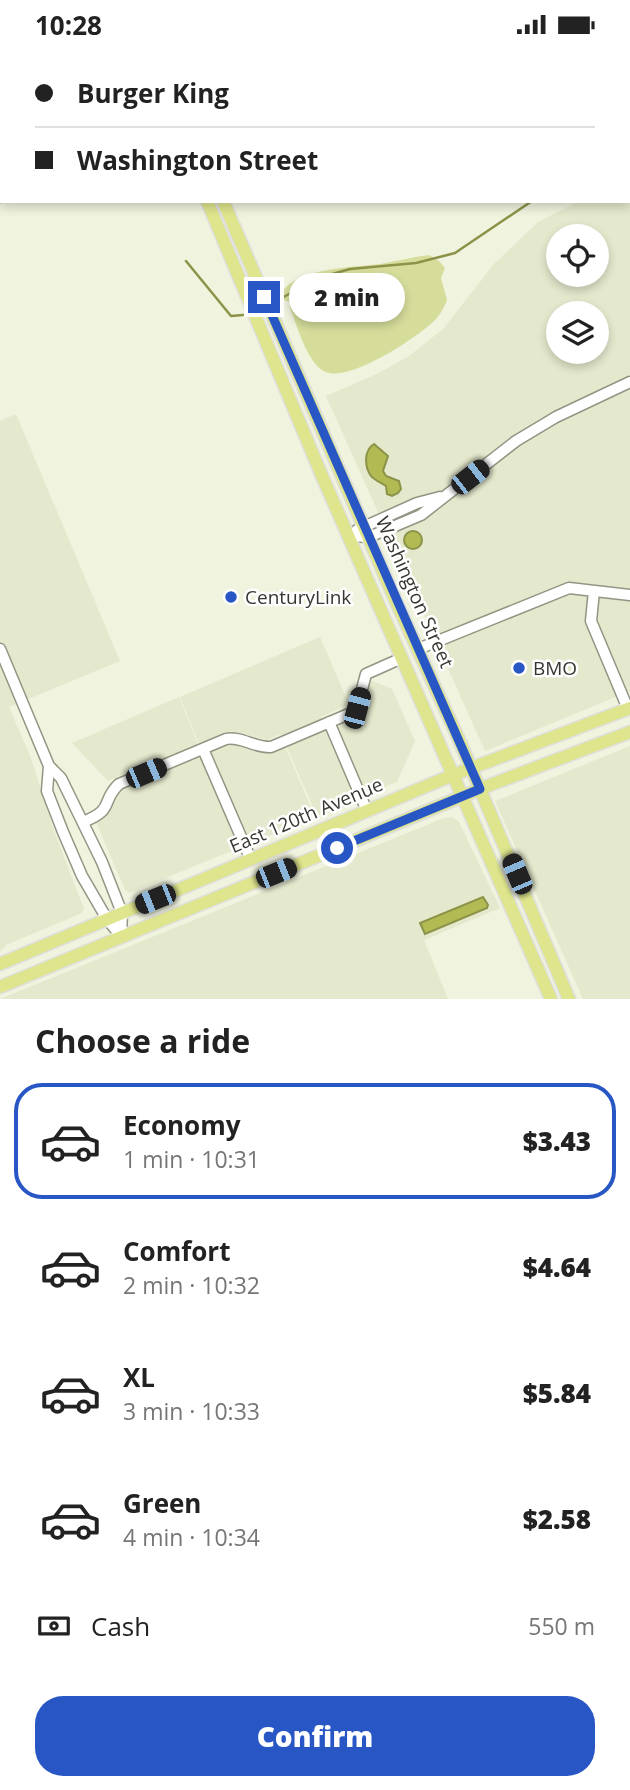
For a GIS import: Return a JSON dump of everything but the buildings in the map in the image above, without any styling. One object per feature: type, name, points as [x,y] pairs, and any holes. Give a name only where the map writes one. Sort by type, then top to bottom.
[{"type":"main road","name":"Washington Street","points":[[208,203],[348,536],[551,999]]},
{"type":"main road","name":"Washington Street","points":[[224,203],[569,999]]},
{"type":"main road","points":[[374,592],[392,617],[407,647],[418,649]]},
{"type":"main road","name":"East 120th Avenue","points":[[0,964],[453,775],[629,709]]},
{"type":"main road","points":[[0,987],[480,789],[630,733]]},
{"type":"main road","points":[[531,952],[546,969],[557,971]]},
{"type":"street","points":[[348,536],[421,515],[516,441],[554,418],[630,382]]},
{"type":"street","points":[[418,649],[569,588],[630,595]]},
{"type":"street","points":[[594,591],[591,621],[629,709]]},
{"type":"street","points":[[0,649],[49,766],[61,778],[83,822],[122,913],[121,936]]},
{"type":"street","points":[[83,822],[103,813],[119,784],[203,749],[232,738],[271,747],[355,710],[366,674],[402,658]]},
{"type":"street","points":[[329,722],[367,811]]},
{"type":"street","points":[[203,749],[251,860]]},
{"type":"street","points":[[49,766],[47,791],[82,876],[107,919],[121,936]]},
{"type":"shaded area","points":[[575,203],[630,203],[630,691],[485,751],[326,396],[379,373],[409,356],[443,329],[494,264],[538,222]]},
{"type":"shaded area","points":[[429,255],[445,268],[441,278],[447,300],[436,319],[415,337],[364,366],[347,372],[333,373],[316,365],[303,341],[290,302],[280,299],[285,289],[294,281],[323,271]]},
{"type":"shaded area","points":[[16,414],[120,661],[9,707],[31,758],[53,828],[84,909],[82,913],[6,945],[0,952],[0,421]]},
{"type":"shaded area","points":[[374,444],[388,456],[383,471],[386,476],[399,481],[401,489],[392,496],[387,494],[386,486],[374,479],[367,468],[367,454]]},
{"type":"shaded area","points":[[413,531],[419,534],[422,540],[419,546],[413,549],[407,546],[404,540],[407,534]]},
{"type":"shaded area","points":[[320,637],[349,704],[321,717],[356,799],[317,816],[281,734],[267,740],[231,731],[199,744],[180,697]]},
{"type":"shaded area","points":[[370,680],[392,689],[415,741],[397,782],[367,794],[337,726],[355,717],[361,710]]},
{"type":"shaded area","points":[[179,697],[202,754],[229,742],[285,746],[315,817],[129,893],[125,890],[96,822],[107,814],[119,787],[147,776],[142,766],[108,781],[72,743]]},
{"type":"shaded area","points":[[630,746],[630,999],[583,999],[495,801]]},
{"type":"shaded area","points":[[452,817],[459,822],[500,908],[424,940],[448,999],[0,999],[444,818]]},
{"type":"shaded area","points":[[483,897],[487,908],[425,934],[420,923]]},
{"type":"waterway","points":[[280,299],[318,278],[350,269],[416,263],[455,253],[529,203]]},
{"type":"waterway","points":[[186,261],[231,316],[243,315]]},
{"type":"place","name":"CenturyLink","points":[[231,597]]},
{"type":"place","name":"BMO","points":[[519,668]]},
{"type":"route","points":[[264,297],[480,789],[337,848]]}]
